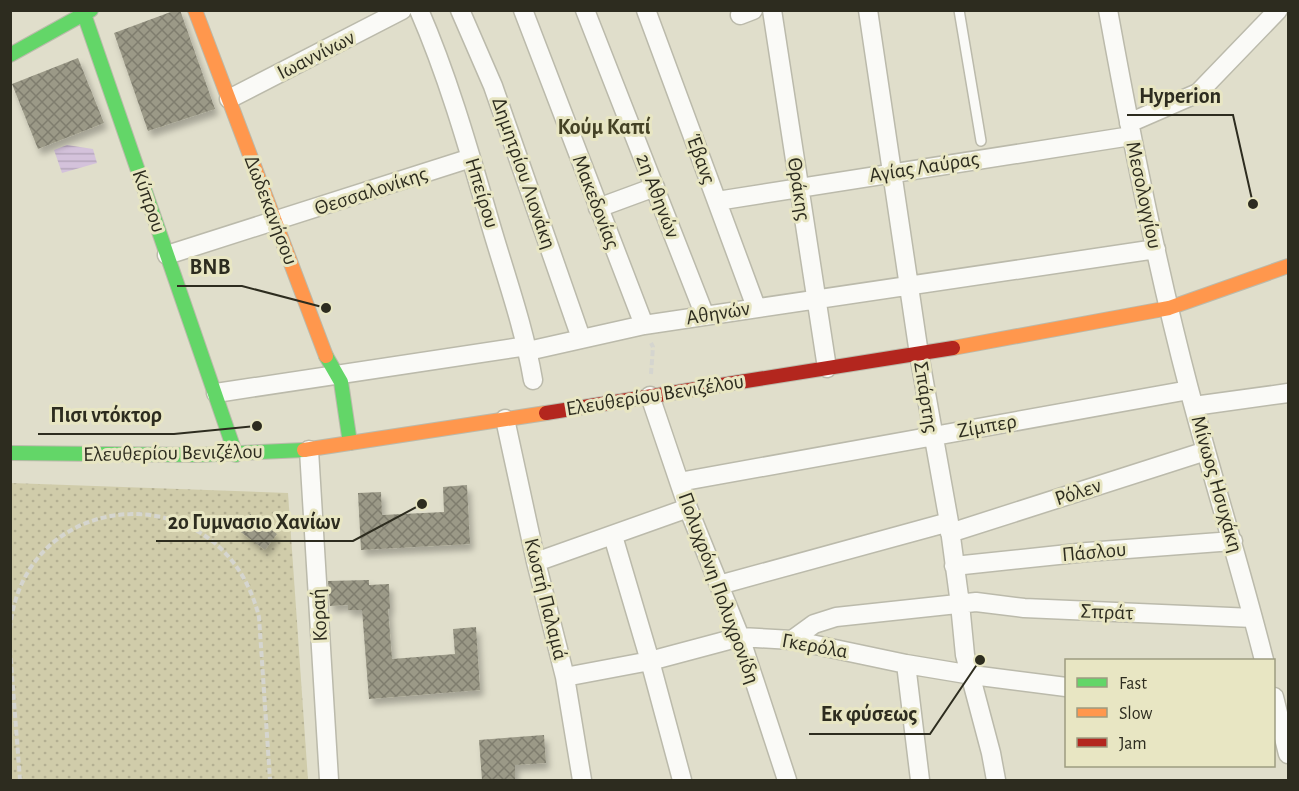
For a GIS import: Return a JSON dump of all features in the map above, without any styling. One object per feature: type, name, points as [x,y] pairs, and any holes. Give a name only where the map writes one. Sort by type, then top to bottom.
[{"type":"main road","name":"Δωδεκανήσου","points":[[195,10],[328,362],[341,382],[350,444]]},
{"type":"main road","points":[[10,55],[88,12]]},
{"type":"main road","name":"Κύπρου","points":[[88,12],[167,255],[236,455]]},
{"type":"main road","name":"Ελευθερίου Βενιζέλου","points":[[10,453],[236,455],[309,450],[919,354],[1169,308],[1288,266]]},
{"type":"street","name":"Ιωαννίνων","points":[[229,99],[402,10]]},
{"type":"street","name":"Ηπείρου","points":[[418,10],[428,32],[471,158],[527,348],[533,380]]},
{"type":"street","name":"Δημητρίου Λιονάκη","points":[[460,10],[493,86],[581,338]]},
{"type":"street","name":"Μακεδονίας","points":[[523,10],[644,325]]},
{"type":"street","name":"2η Αθηνών","points":[[585,10],[705,316]]},
{"type":"street","name":"Έβανς","points":[[646,10],[756,307]]},
{"type":"street","name":"Θράκης","points":[[772,10],[827,368]]},
{"type":"street","name":"Σπάρτης","points":[[868,10],[919,354],[949,528],[965,655],[972,675],[996,780]]},
{"type":"street","name":"Μεσολογγίου","points":[[1108,10],[1130,130],[1169,308]]},
{"type":"street","name":"Αγίας Λαύρας","points":[[717,201],[1130,130],[1198,93],[1278,10]]},
{"type":"street","name":"Θεσσαλονίκης","points":[[167,255],[471,158]]},
{"type":"street","points":[[598,208],[655,188]]},
{"type":"street","name":"Αθηνών","points":[[216,393],[527,348],[644,325],[756,307],[1156,249]]},
{"type":"street","name":"Μίνωος Ησυχάκη","points":[[1169,308],[1206,452],[1233,541],[1264,659]]},
{"type":"street","name":"Ζίμπερ","points":[[680,482],[932,436],[1192,398],[1288,393]]},
{"type":"street","name":"Πολυχρόνη Πολυχρονίδη","points":[[650,396],[688,508],[740,637],[787,780]]},
{"type":"street","name":"Κωστή Παλαμά","points":[[505,419],[536,562],[565,677],[582,780]]},
{"type":"street","name":"Κοραή","points":[[309,450],[328,780]]},
{"type":"street","name":"Ρόλεν","points":[[719,585],[949,528],[1206,452]]},
{"type":"street","points":[[536,562],[688,508]]},
{"type":"street","points":[[613,536],[682,780]]},
{"type":"street","name":"Πάσλου","points":[[954,566],[1087,552],[1233,541]]},
{"type":"street","name":"Σπράτ","points":[[792,640],[814,624],[836,616],[976,602],[1024,608],[1253,618]]},
{"type":"street","name":"Γκερόλα","points":[[565,677],[650,661],[740,637],[792,640],[906,664],[1065,687]]},
{"type":"street","points":[[906,664],[921,780]]},
{"type":"street","points":[[1275,700],[1288,754]]},
{"type":"lane","points":[[959,10],[981,141]]},
{"type":"path","points":[[10,629],[16,599],[33,566],[59,539],[74,529],[91,521],[128,514],[164,517],[198,530],[213,540],[238,567],[254,599],[259,617],[270,780]]},
{"type":"path","points":[[10,649],[20,780]]},
{"type":"shaded area","points":[[67,145],[93,149],[97,163],[62,173],[54,150]]},
{"type":"shaded area","points":[[11,483],[288,493],[308,780],[11,780]]},
{"type":"building","points":[[180,10],[215,109],[148,131],[114,33]]},
{"type":"building","points":[[78,58],[104,123],[38,149],[12,84]]},
{"type":"building","points":[[467,485],[470,544],[361,550],[358,493],[381,492],[382,515],[444,512],[443,487]]},
{"type":"building","points":[[250,514],[277,534],[265,550],[238,530]]},
{"type":"building","points":[[369,580],[369,585],[389,584],[390,609],[388,609],[392,659],[455,654],[453,629],[476,627],[480,690],[369,699],[362,610],[348,610],[348,605],[330,606],[328,581]]},
{"type":"building","points":[[544,735],[546,763],[515,765],[515,780],[482,780],[479,740]]},
{"type":"traffic: fast","points":[[10,55],[91,10]]},
{"type":"traffic: fast","points":[[84,14],[236,455]]},
{"type":"traffic: fast","points":[[326,356],[341,382],[350,443]]},
{"type":"traffic: fast","points":[[10,453],[197,455],[304,450]]},
{"type":"traffic: slow","points":[[195,10],[326,356]]},
{"type":"traffic: slow","points":[[953,348],[1169,308],[1288,266]]},
{"type":"traffic: slow","points":[[304,450],[546,413]]},
{"type":"traffic: jam","points":[[546,413],[953,348]]},
{"type":"place","name":"Hyperion","points":[[1253,204]]},
{"type":"place","name":"BNB","points":[[326,308]]},
{"type":"place","name":"Πισι ντόκτορ","points":[[257,426]]},
{"type":"place","name":"2ο Γυμνασιο Χανίων","points":[[422,504]]},
{"type":"place","name":"Εκ φύσεως","points":[[980,660]]},
{"type":"district","name":"Κούμ Καπί","points":[[604,127]]}]
